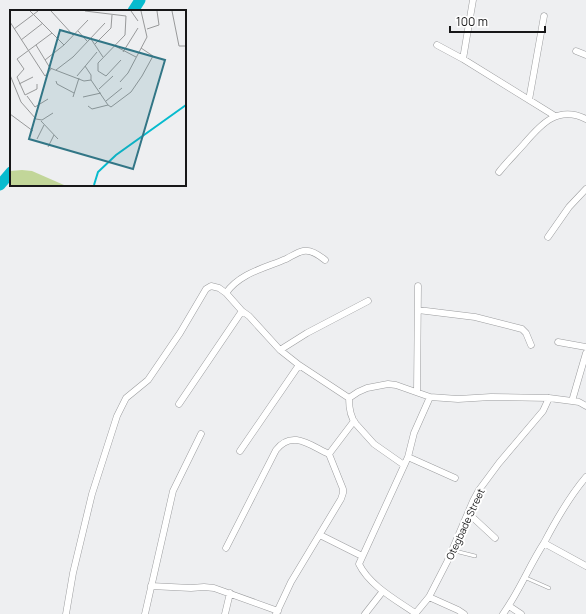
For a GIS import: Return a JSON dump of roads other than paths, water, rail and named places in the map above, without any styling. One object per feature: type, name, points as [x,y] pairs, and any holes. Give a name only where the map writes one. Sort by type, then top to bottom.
[{"type":"street","points":[[463,59],[473,0]]},
{"type":"street","points":[[529,100],[544,16]]},
{"type":"street","points":[[437,45],[463,59],[555,116]]},
{"type":"street","points":[[576,51],[586,55]]},
{"type":"street","points":[[499,172],[546,121],[555,116],[571,114],[579,115],[586,119]]},
{"type":"street","points":[[548,237],[569,207],[586,189]]},
{"type":"street","points":[[226,293],[232,285],[252,272],[304,250],[317,253],[325,260]]},
{"type":"street","points":[[66,614],[73,572],[92,494],[118,416],[126,398],[148,380],[180,333],[206,289],[211,286],[219,288],[226,293],[280,350],[299,365],[349,398]]},
{"type":"street","points":[[417,392],[418,286]]},
{"type":"street","points":[[280,350],[307,333],[368,301]]},
{"type":"street","points":[[418,310],[475,317],[522,329],[526,333],[531,345]]},
{"type":"street","points":[[179,404],[242,311]]},
{"type":"street","points":[[558,342],[586,347]]},
{"type":"street","points":[[572,401],[586,353]]},
{"type":"street","points":[[240,451],[299,365]]},
{"type":"street","points":[[349,398],[367,388],[388,384],[396,385],[430,397],[458,399],[491,397],[549,398],[579,402],[586,406]]},
{"type":"street","points":[[415,613],[382,591],[362,570],[359,564],[408,457],[414,433],[430,397]]},
{"type":"street","points":[[349,398],[349,407],[354,421],[374,444],[404,465]]},
{"type":"street","name":"Otegbade Street","points":[[415,613],[429,597],[480,490],[499,463],[543,411],[549,398]]},
{"type":"street","points":[[329,454],[354,421]]},
{"type":"street","points":[[145,614],[173,491],[201,434]]},
{"type":"street","points":[[151,586],[214,588],[277,612],[291,582],[320,535],[343,493],[329,454],[298,439],[290,439],[280,444],[226,548]]},
{"type":"street","points":[[408,457],[455,478]]},
{"type":"street","points":[[503,614],[509,606],[533,559],[575,491],[586,477]]},
{"type":"street","points":[[468,513],[495,538]]},
{"type":"street","points":[[320,535],[362,556]]},
{"type":"street","points":[[544,543],[586,566]]},
{"type":"street","points":[[365,614],[382,591]]},
{"type":"street","points":[[224,614],[230,593]]},
{"type":"street","points":[[429,597],[464,614]]},
{"type":"street","points":[[509,606],[521,614]]},
{"type":"lane","points":[[451,550],[475,556]]},
{"type":"lane","points":[[524,577],[549,588]]},
{"type":"waterway","points":[[134,10],[140,0]]},
{"type":"waterway","points":[[0,185],[10,173]]}]
